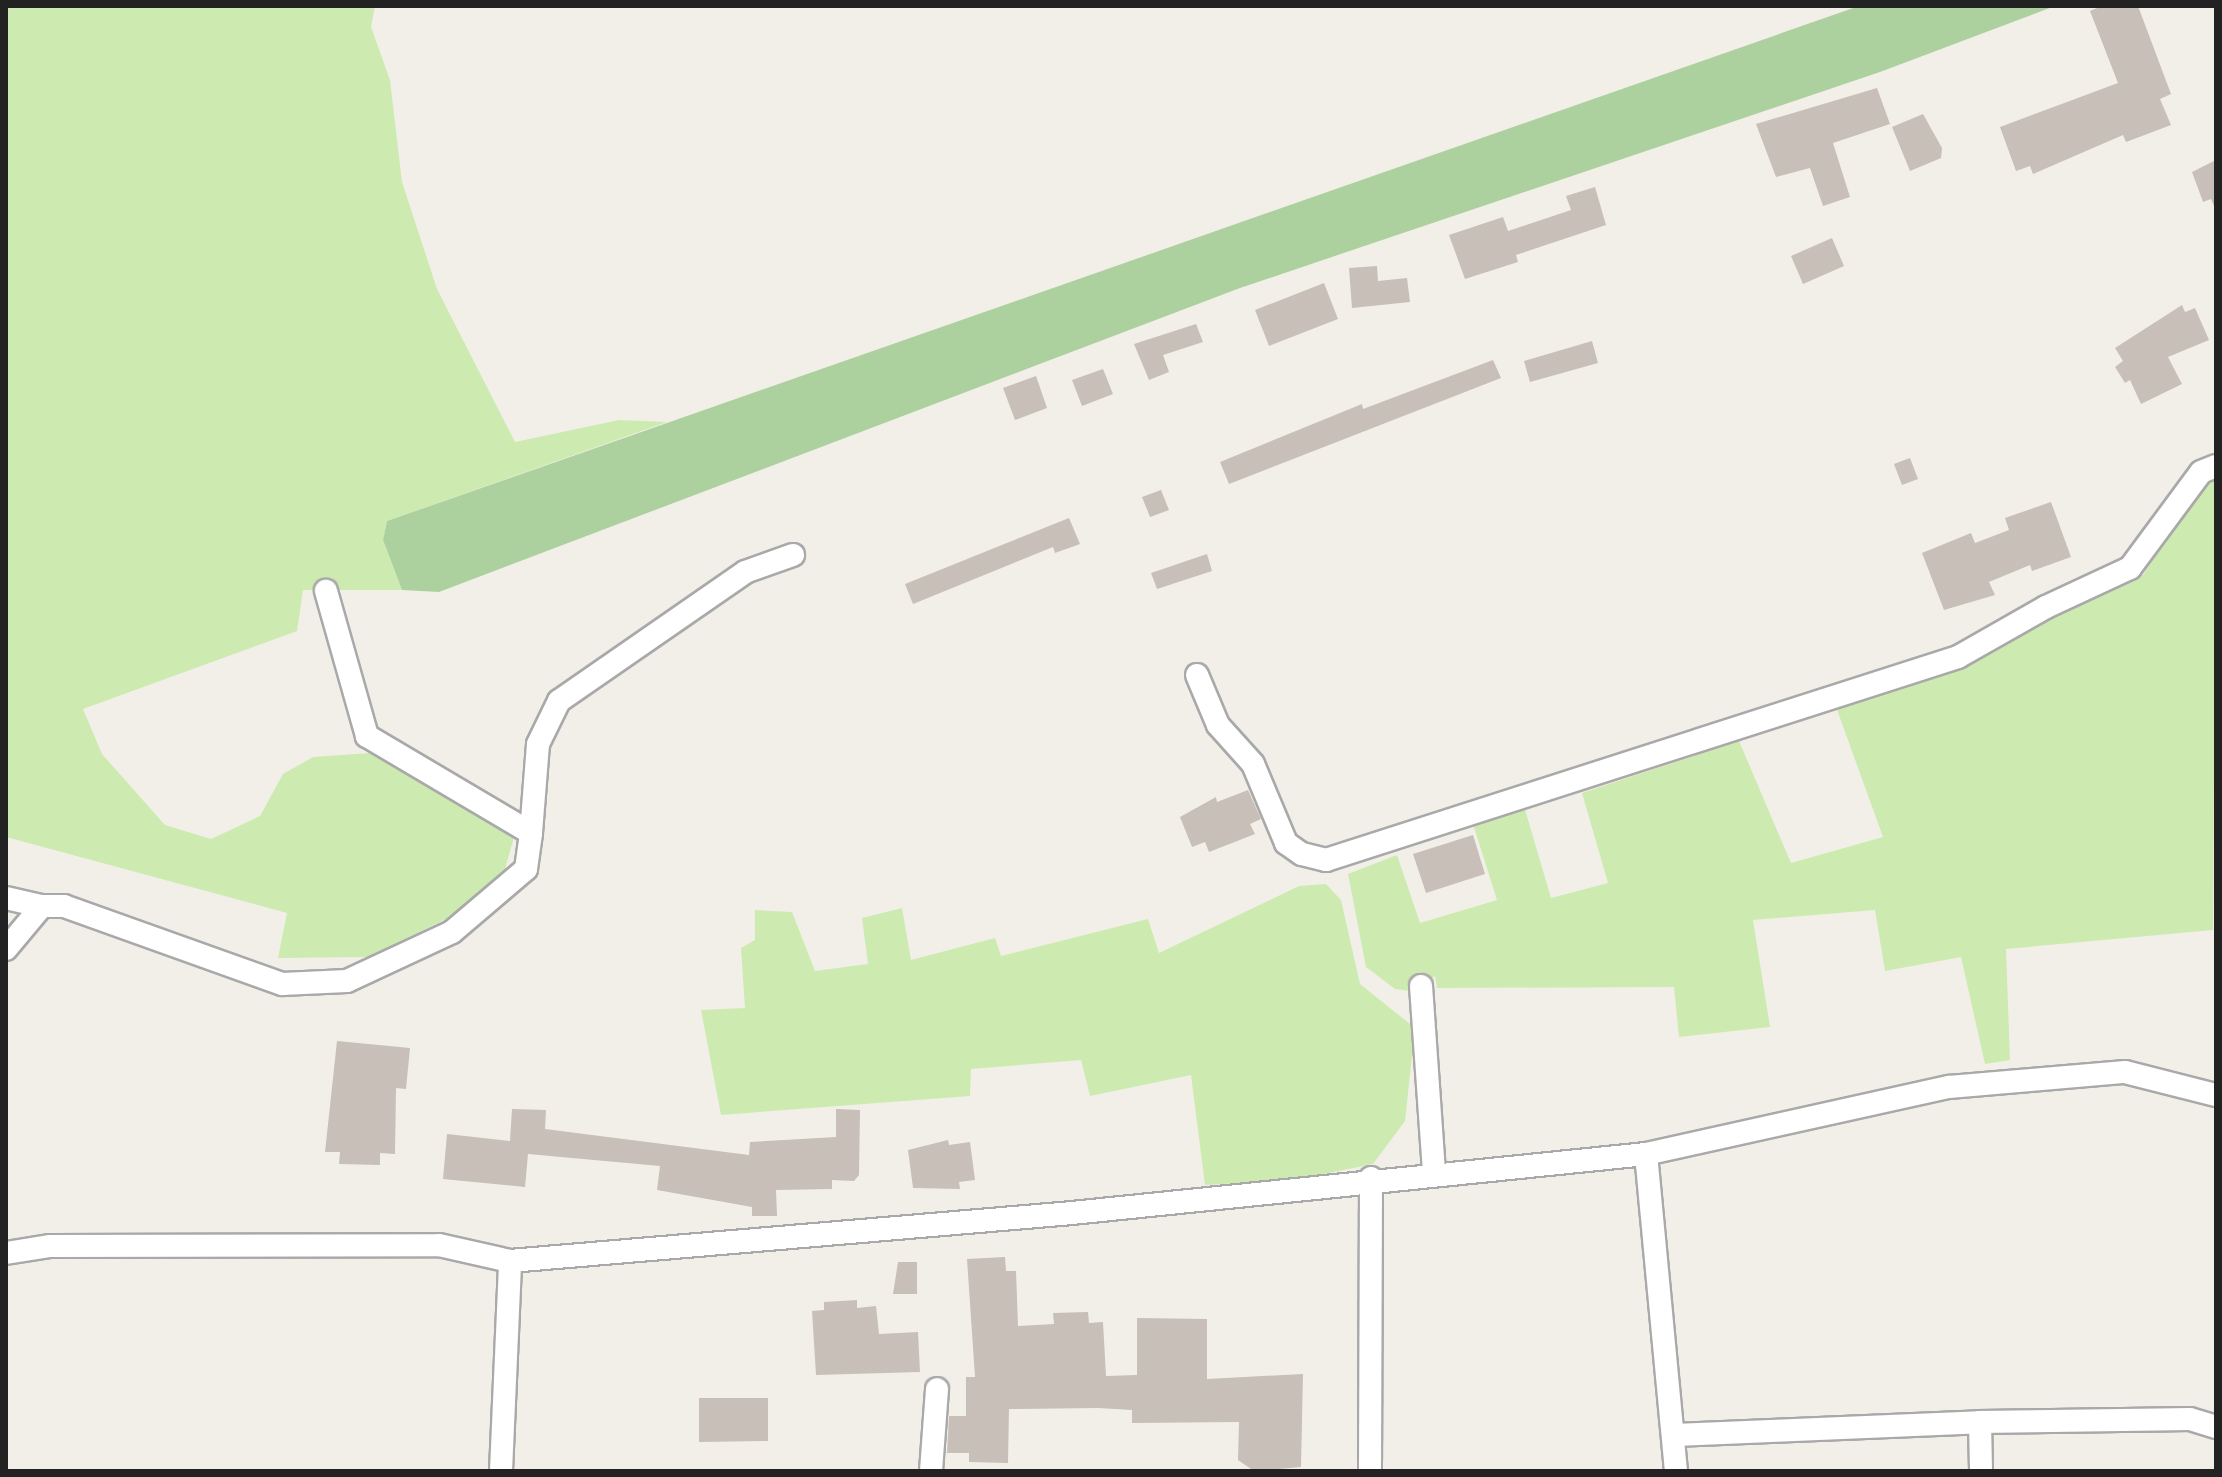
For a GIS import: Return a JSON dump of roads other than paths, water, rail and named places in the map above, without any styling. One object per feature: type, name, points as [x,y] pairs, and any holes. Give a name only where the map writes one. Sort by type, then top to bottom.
[{"type":"street","points":[[1197,675],[1218,725],[1253,764],[1286,843],[1302,854],[1326,860],[1958,657],[2046,607],[2130,568],[2201,472],[2216,466]]},
{"type":"street","points":[[6,898],[42,906],[64,906],[282,984],[347,981],[452,932],[526,869],[538,744],[559,701],[745,572],[793,555]]},
{"type":"street","points":[[326,591],[367,736],[531,833]]},
{"type":"street","points":[[6,949],[42,906]]},
{"type":"street","points":[[1421,986],[1434,1172]]},
{"type":"street","points":[[6,1253],[66,1245],[407,1244],[439,1245],[510,1261],[1072,1213],[1371,1178],[1646,1154],[1949,1087],[2056,1082],[2125,1072],[2216,1095]]},
{"type":"street","points":[[1646,1154],[1676,1471]]},
{"type":"street","points":[[1370,1471],[1371,1178]]},
{"type":"street","points":[[501,1471],[510,1261]]},
{"type":"street","points":[[931,1471],[937,1389]]},
{"type":"street","points":[[1675,1435],[1980,1422],[2190,1419],[2216,1427]]},
{"type":"street","points":[[1980,1422],[1981,1471]]}]
